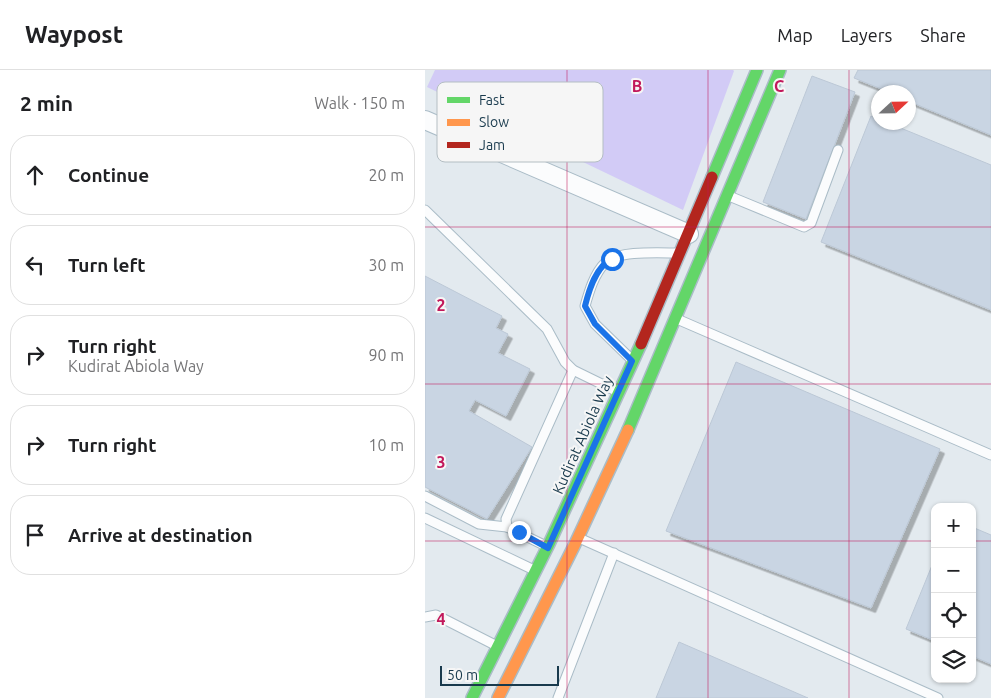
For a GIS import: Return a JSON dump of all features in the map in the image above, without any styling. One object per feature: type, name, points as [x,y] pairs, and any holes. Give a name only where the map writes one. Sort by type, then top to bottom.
[{"type":"main road","name":"Kudirat Abiola Way","points":[[472,698],[548,548],[681,253],[757,70]]},
{"type":"main road","points":[[498,698],[579,538],[677,319],[780,70]]},
{"type":"street","points":[[425,120],[437,125]]},
{"type":"street","points":[[522,162],[689,234]]},
{"type":"lane","points":[[729,196],[803,228],[811,223],[838,150]]},
{"type":"lane","points":[[425,210],[547,329],[565,362],[573,370],[618,392]]},
{"type":"lane","points":[[632,361],[595,324],[585,306],[590,289],[605,262],[612,259],[635,254],[681,253]]},
{"type":"lane","points":[[677,319],[991,456]]},
{"type":"lane","points":[[507,527],[506,519],[573,370]]},
{"type":"lane","points":[[425,496],[479,524],[507,527],[548,548]]},
{"type":"lane","points":[[425,518],[536,571]]},
{"type":"lane","points":[[579,538],[938,698]]},
{"type":"lane","points":[[558,698],[614,553]]},
{"type":"lane","points":[[425,617],[436,615],[499,647]]},
{"type":"shaded area","points":[[435,70],[734,71],[683,210],[583,162],[603,162],[603,82],[437,82],[437,92],[427,87]]},
{"type":"building","points":[[858,70],[991,70],[991,135],[916,104],[916,85],[872,85],[854,78]]},
{"type":"building","points":[[812,76],[855,92],[806,219],[763,202]]},
{"type":"building","points":[[871,116],[871,130],[906,130],[991,165],[991,310],[821,242]]},
{"type":"building","points":[[425,276],[502,316],[496,328],[508,334],[498,353],[530,369],[506,416],[475,400],[469,411],[532,447],[487,519],[425,487]]},
{"type":"building","points":[[736,362],[940,449],[871,608],[666,531]]},
{"type":"building","points":[[976,529],[991,535],[991,664],[976,658]]},
{"type":"building","points":[[931,568],[931,639],[906,629]]},
{"type":"building","points":[[679,642],[808,698],[656,698]]},
{"type":"traffic: fast","points":[[712,177],[757,70]]},
{"type":"traffic: fast","points":[[628,430],[780,70]]},
{"type":"traffic: fast","points":[[472,698],[549,544],[641,344]]},
{"type":"traffic: slow","points":[[498,698],[575,544],[628,430]]},
{"type":"traffic: jam","points":[[641,344],[712,177]]},
{"type":"route","points":[[519,532],[548,548],[632,361],[595,324],[585,306],[590,289],[605,262],[612,259]]}]
